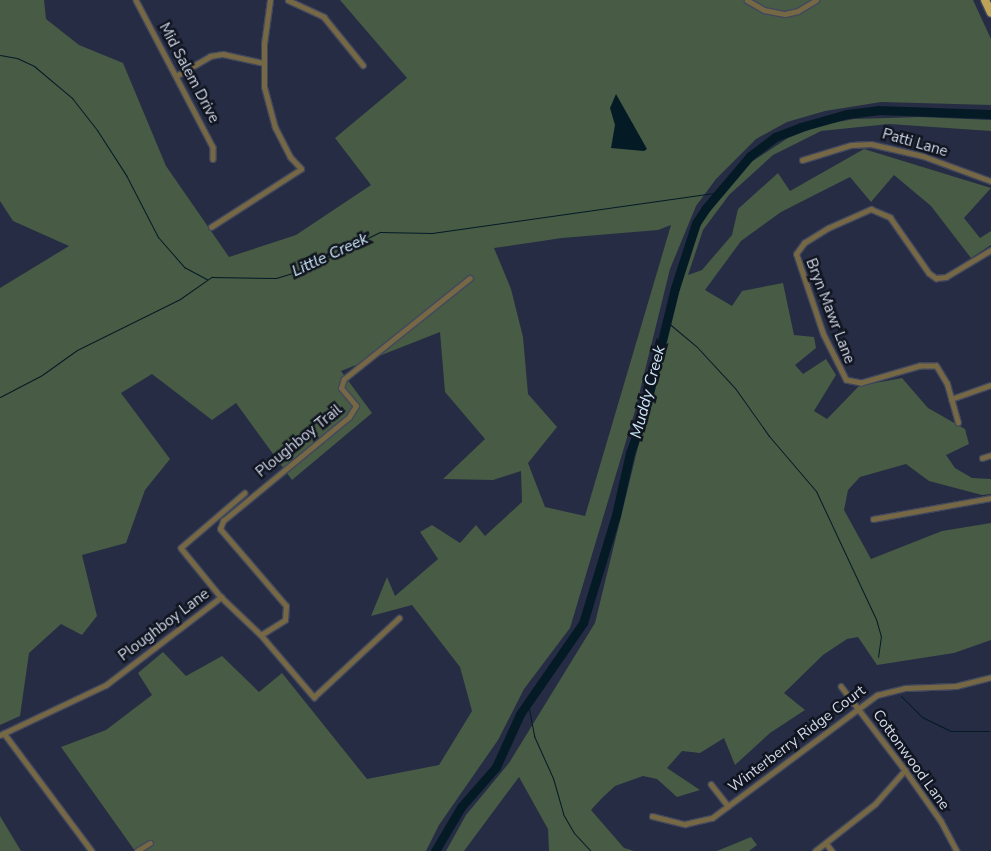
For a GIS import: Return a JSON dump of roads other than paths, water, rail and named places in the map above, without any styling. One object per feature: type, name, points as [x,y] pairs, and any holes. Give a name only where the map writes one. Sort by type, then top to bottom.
[{"type":"main road","points":[[985,0],[991,13]]},
{"type":"street","name":"Mid Salem Drive","points":[[136,0],[213,147],[213,159]]},
{"type":"street","points":[[211,226],[301,169],[290,157],[275,128],[264,87],[264,62],[270,0]]},
{"type":"street","points":[[288,0],[324,16],[363,65]]},
{"type":"street","points":[[747,0],[764,10],[784,14],[805,8],[816,0]]},
{"type":"street","points":[[176,76],[210,56],[223,54],[264,62]]},
{"type":"street","name":"Patti Lane","points":[[802,160],[851,145],[871,144],[923,156],[991,181]]},
{"type":"street","name":"Bryn Mawr Lane","points":[[958,423],[939,369],[932,365],[861,383],[846,380],[823,334],[796,254],[804,243],[828,228],[870,209],[890,217],[929,273],[936,278],[946,277],[991,250]]},
{"type":"street","name":"Ploughboy Trail","points":[[261,636],[285,620],[286,606],[220,529],[223,521],[349,417],[356,406],[341,388],[344,379],[470,278]]},
{"type":"street","points":[[951,399],[991,385]]},
{"type":"street","points":[[982,458],[991,455]]},
{"type":"street","points":[[221,598],[181,548],[245,493]]},
{"type":"street","points":[[873,519],[991,498]]},
{"type":"street","name":"Ploughboy Lane","points":[[2,734],[25,720],[78,701],[106,685],[221,598],[261,636],[314,697],[399,618]]},
{"type":"street","name":"Winterberry Ridge Court","points":[[652,816],[677,824],[696,823],[712,818],[857,707],[887,692],[956,686],[991,677]]},
{"type":"street","name":"Cottonwood Lane","points":[[841,686],[942,822],[957,851]]},
{"type":"street","points":[[2,734],[92,851]]},
{"type":"street","points":[[815,851],[875,804],[905,770]]},
{"type":"street","points":[[711,784],[728,806]]},
{"type":"street","points":[[136,851],[150,843]]},
{"type":"street","points":[[826,843],[832,851]]},
{"type":"water","points":[[616,94],[647,149],[644,151],[611,148],[615,125],[610,108]]},
{"type":"waterway","points":[[0,55],[17,58],[34,66],[72,98],[97,130],[126,175],[158,237],[184,267],[207,279]]},
{"type":"waterway","name":"Muddy Creek","points":[[435,851],[461,807],[496,767],[520,714],[583,623],[616,515],[630,453],[643,418],[675,288],[696,223],[706,208],[750,156],[775,137],[801,127],[847,114],[878,110],[991,114]]},
{"type":"waterway","name":"Little Creek","points":[[0,397],[42,375],[77,350],[180,299],[212,277],[276,278],[305,269],[380,232],[432,233],[719,192]]},
{"type":"waterway","points":[[666,321],[697,347],[735,388],[769,436],[816,491],[876,619],[881,636],[878,657]]},
{"type":"waterway","points":[[901,696],[922,717],[951,731],[989,731]]},
{"type":"waterway","points":[[528,704],[534,736],[553,778],[563,814],[574,833],[591,851]]}]
